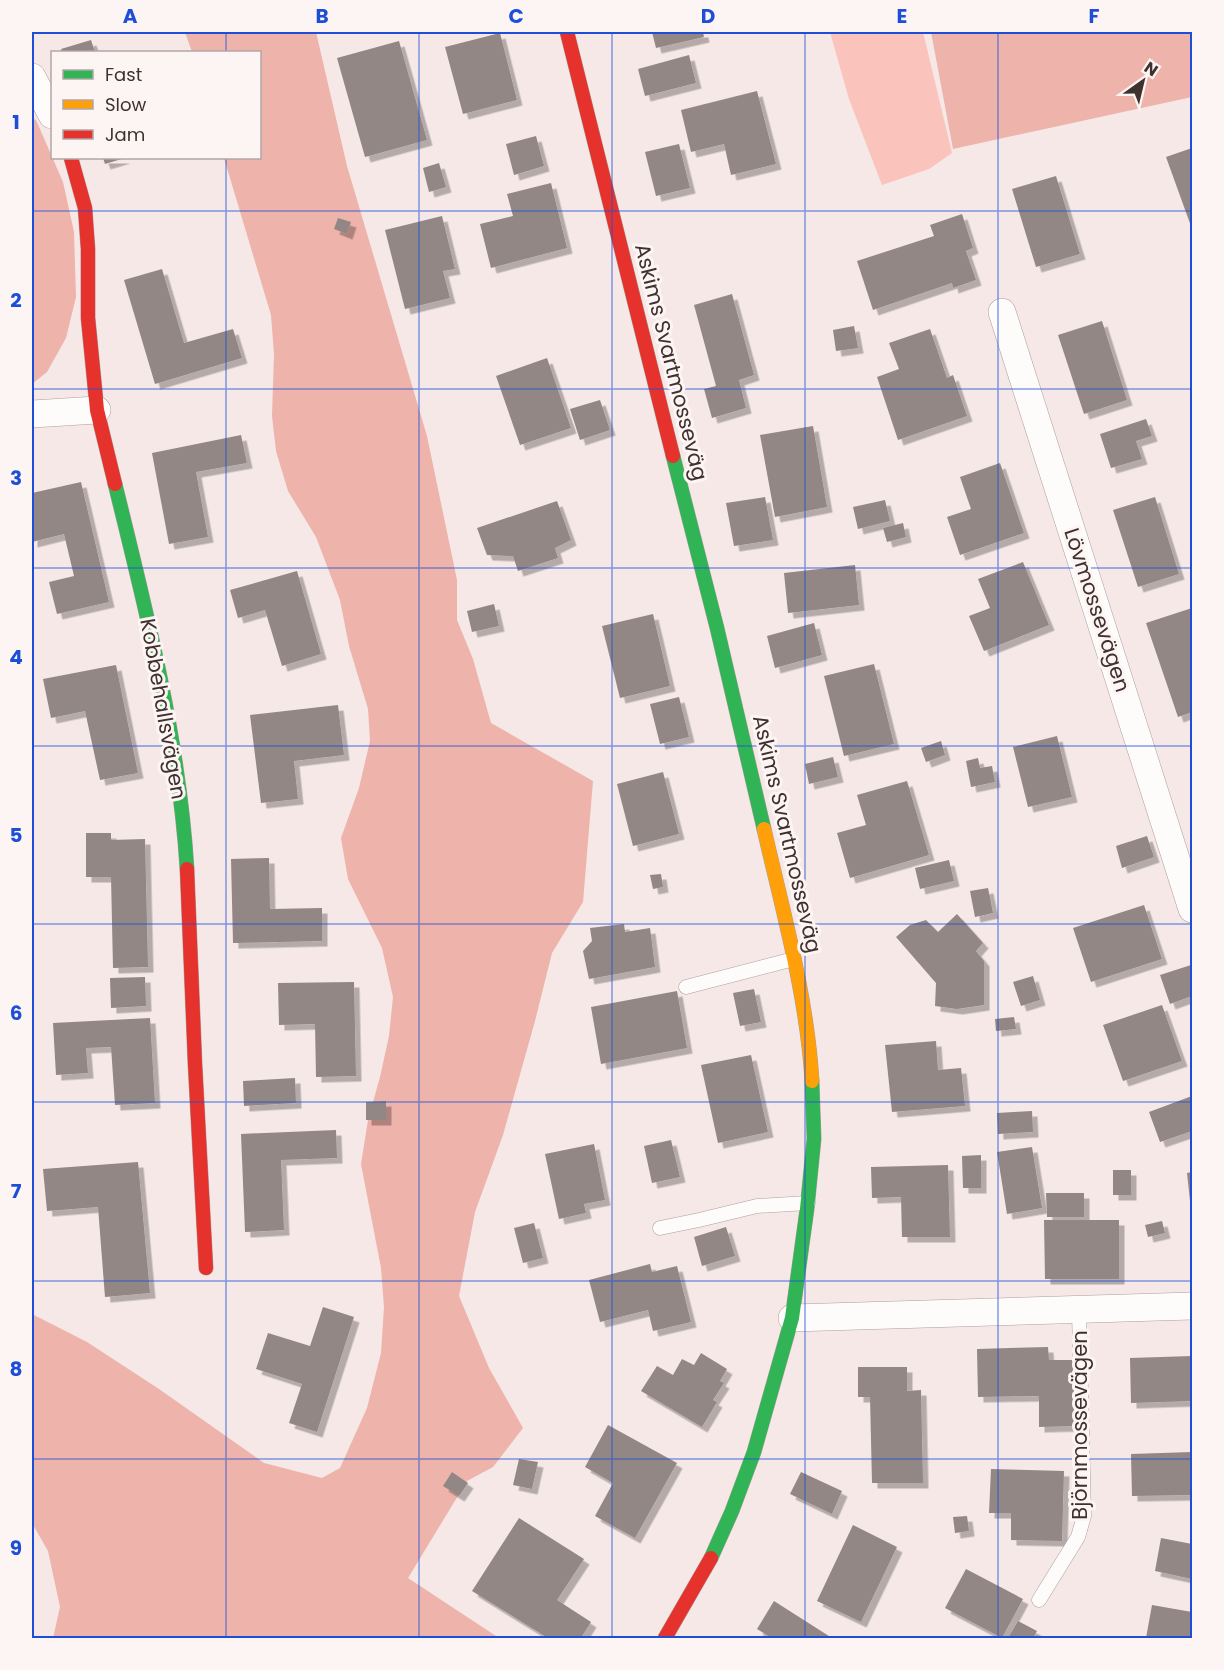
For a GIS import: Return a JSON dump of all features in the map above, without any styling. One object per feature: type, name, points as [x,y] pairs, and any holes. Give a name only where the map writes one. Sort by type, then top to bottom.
[{"type":"street","name":"Askims Svartmosseväg","points":[[567,32],[717,628],[795,959],[810,1049],[813,1096],[814,1139],[808,1203],[792,1318],[754,1452],[732,1511],[710,1561],[666,1638]]},
{"type":"street","points":[[32,77],[51,113]]},
{"type":"street","name":"Kobbehallsvägen","points":[[71,159],[85,208],[88,249],[88,318],[97,410],[141,589],[178,778],[187,866],[206,1268]]},
{"type":"street","name":"Lövmossevägen","points":[[1002,312],[1192,909]]},
{"type":"street","points":[[32,414],[97,410]]},
{"type":"street","name":"Björnmossevägen","points":[[792,1318],[1192,1306]]},
{"type":"lane","points":[[686,987],[795,959]]},
{"type":"lane","points":[[660,1227],[757,1206],[808,1203]]},
{"type":"lane","name":"Björnmossevägen","points":[[1039,1600],[1077,1537],[1084,1516],[1079,1311]]},
{"type":"shaded area","points":[[185,32],[316,32],[347,166],[427,436],[457,580],[457,620],[473,659],[491,723],[593,781],[583,902],[552,953],[503,1135],[475,1212],[459,1296],[489,1368],[523,1428],[493,1467],[467,1481],[408,1578],[499,1638],[53,1638],[60,1607],[48,1551],[32,1523],[32,1314],[87,1342],[159,1389],[264,1463],[322,1478],[340,1468],[367,1408],[381,1353],[384,1307],[381,1268],[361,1164],[368,1120],[389,1036],[393,997],[382,948],[348,879],[341,838],[359,788],[370,741],[368,709],[349,646],[340,600],[316,537],[288,491],[276,451],[272,416],[274,354],[271,315],[224,159],[261,159],[261,51],[192,51]]},
{"type":"shaded area","points":[[830,32],[923,32],[952,153],[929,169],[882,185],[849,99]]},
{"type":"shaded area","points":[[931,32],[1192,32],[1192,97],[953,149]]},
{"type":"shaded area","points":[[32,118],[36,120],[51,159],[63,182],[74,232],[76,297],[66,338],[47,372],[32,384]]},
{"type":"building","points":[[652,32],[703,32],[704,37],[656,48]]},
{"type":"building","points":[[500,33],[517,100],[463,114],[445,47]]},
{"type":"building","points":[[91,40],[95,51],[62,51],[61,49]]},
{"type":"building","points":[[399,41],[427,140],[365,157],[337,58]]},
{"type":"building","points":[[689,55],[696,83],[645,96],[638,69]]},
{"type":"building","points":[[757,91],[776,164],[731,175],[724,144],[691,152],[681,110]]},
{"type":"building","points":[[536,136],[544,166],[514,175],[506,144]]},
{"type":"building","points":[[679,144],[690,188],[656,196],[645,152]]},
{"type":"building","points":[[1192,148],[1192,229],[1166,157]]},
{"type":"building","points":[[103,159],[122,159],[105,164]]},
{"type":"building","points":[[439,163],[446,187],[429,192],[423,168]]},
{"type":"building","points":[[1056,176],[1080,254],[1036,267],[1012,189]]},
{"type":"building","points":[[551,183],[567,248],[491,268],[480,224],[513,216],[507,194]]},
{"type":"building","points":[[962,214],[973,248],[966,251],[976,280],[953,288],[952,283],[873,310],[857,261],[934,236],[930,225]]},
{"type":"building","points":[[442,216],[455,269],[443,271],[450,298],[405,309],[385,230]]},
{"type":"building","points":[[338,218],[351,222],[347,234],[334,229]]},
{"type":"building","points":[[162,269],[184,343],[233,329],[242,358],[155,384],[124,280]]},
{"type":"building","points":[[732,294],[754,375],[739,380],[746,408],[712,418],[704,389],[716,386],[694,305]]},
{"type":"building","points":[[1102,321],[1127,400],[1084,414],[1058,335]]},
{"type":"building","points":[[854,326],[858,348],[836,351],[833,330]]},
{"type":"building","points":[[930,329],[947,378],[953,375],[967,416],[898,440],[877,377],[899,369],[889,343]]},
{"type":"building","points":[[547,358],[571,428],[520,445],[496,376]]},
{"type":"building","points":[[600,400],[610,430],[580,440],[570,409]]},
{"type":"building","points":[[1146,419],[1152,436],[1136,441],[1142,459],[1111,468],[1100,434]]},
{"type":"building","points":[[813,426],[827,507],[775,517],[760,435]]},
{"type":"building","points":[[241,435],[247,463],[196,472],[208,537],[169,544],[152,453]]},
{"type":"building","points":[[1000,463],[1024,533],[960,555],[947,517],[971,509],[960,477]]},
{"type":"building","points":[[81,482],[109,602],[57,614],[49,582],[74,576],[64,534],[32,542],[32,493]]},
{"type":"building","points":[[765,497],[773,540],[734,546],[726,503]]},
{"type":"building","points":[[1155,497],[1179,574],[1138,587],[1113,510]]},
{"type":"building","points":[[885,500],[890,521],[858,529],[853,507]]},
{"type":"building","points":[[557,501],[571,540],[555,548],[558,558],[518,571],[513,556],[487,555],[477,528]]},
{"type":"building","points":[[903,523],[906,537],[887,542],[883,528]]},
{"type":"building","points":[[1023,562],[1049,625],[984,651],[969,616],[990,608],[978,579]]},
{"type":"building","points":[[855,565],[859,605],[788,613],[784,573]]},
{"type":"building","points":[[297,571],[321,654],[282,666],[265,610],[238,618],[230,590]]},
{"type":"building","points":[[494,604],[499,626],[472,632],[467,611]]},
{"type":"building","points":[[1192,608],[1192,712],[1178,717],[1146,623]]},
{"type":"building","points":[[653,614],[670,686],[620,698],[602,626]]},
{"type":"building","points":[[814,623],[822,655],[775,668],[767,636]]},
{"type":"building","points":[[874,664],[894,744],[844,756],[824,676]]},
{"type":"building","points":[[116,665],[138,773],[100,780],[85,711],[51,718],[43,679]]},
{"type":"building","points":[[679,697],[689,737],[660,744],[650,704]]},
{"type":"building","points":[[338,705],[344,755],[294,761],[298,799],[261,803],[250,715]]},
{"type":"building","points":[[1057,736],[1072,797],[1028,807],[1013,747]]},
{"type":"building","points":[[941,741],[945,755],[926,762],[921,748]]},
{"type":"building","points":[[833,757],[838,777],[809,784],[805,764]]},
{"type":"building","points":[[978,758],[980,768],[992,766],[995,782],[971,787],[966,761]]},
{"type":"building","points":[[663,772],[679,834],[633,846],[617,784]]},
{"type":"building","points":[[907,781],[929,855],[850,878],[837,833],[866,825],[857,795]]},
{"type":"building","points":[[86,833],[111,833],[111,840],[145,839],[148,967],[113,968],[111,877],[86,877]]},
{"type":"building","points":[[1147,836],[1154,857],[1122,868],[1116,846]]},
{"type":"building","points":[[269,858],[270,909],[322,908],[322,941],[233,943],[231,859]]},
{"type":"building","points":[[949,860],[954,881],[920,889],[915,868]]},
{"type":"building","points":[[661,874],[663,887],[653,889],[650,875]]},
{"type":"building","points":[[988,888],[993,913],[975,917],[970,891]]},
{"type":"building","points":[[1144,905],[1162,959],[1091,982],[1073,928]]},
{"type":"building","points":[[957,914],[983,943],[976,951],[984,961],[984,1005],[957,1009],[935,1006],[936,983],[896,937],[910,925],[926,920],[938,932]]},
{"type":"building","points":[[624,924],[625,932],[650,928],[655,967],[589,979],[583,951],[592,941],[590,928]]},
{"type":"building","points":[[1191,965],[1192,996],[1170,1004],[1160,975]]},
{"type":"building","points":[[1033,976],[1040,1000],[1021,1006],[1013,982]]},
{"type":"building","points":[[145,977],[146,1006],[111,1008],[110,978]]},
{"type":"building","points":[[354,982],[356,1076],[316,1077],[315,1024],[279,1025],[278,983]]},
{"type":"building","points":[[754,989],[761,1022],[740,1026],[733,993]]},
{"type":"building","points":[[677,991],[687,1048],[601,1064],[591,1007]]},
{"type":"building","points":[[1162,1005],[1182,1061],[1123,1081],[1103,1025]]},
{"type":"building","points":[[1014,1017],[1016,1029],[996,1031],[995,1019]]},
{"type":"building","points":[[150,1018],[155,1103],[115,1105],[111,1047],[86,1048],[88,1073],[56,1075],[53,1023]]},
{"type":"building","points":[[936,1041],[938,1070],[961,1068],[965,1106],[892,1112],[885,1045]]},
{"type":"building","points":[[751,1055],[768,1132],[718,1143],[701,1065]]},
{"type":"building","points":[[295,1078],[296,1103],[244,1106],[243,1081]]},
{"type":"building","points":[[1192,1096],[1192,1131],[1160,1142],[1149,1112]]},
{"type":"building","points":[[386,1101],[386,1120],[366,1120],[366,1102]]},
{"type":"building","points":[[1032,1111],[1033,1132],[998,1134],[997,1113]]},
{"type":"building","points":[[336,1130],[337,1158],[281,1160],[284,1230],[245,1232],[241,1134]]},
{"type":"building","points":[[671,1140],[680,1177],[652,1183],[644,1146]]},
{"type":"building","points":[[594,1144],[605,1200],[584,1204],[586,1213],[559,1219],[545,1154]]},
{"type":"building","points":[[1032,1147],[1042,1208],[1007,1214],[997,1152]]},
{"type":"building","points":[[981,1155],[981,1188],[963,1188],[962,1156]]},
{"type":"building","points":[[138,1162],[150,1293],[105,1297],[98,1207],[47,1211],[43,1169]]},
{"type":"building","points":[[948,1165],[950,1237],[902,1237],[901,1197],[872,1198],[871,1167]]},
{"type":"building","points":[[1113,1170],[1131,1170],[1131,1195],[1113,1195]]},
{"type":"building","points":[[1192,1172],[1192,1210],[1191,1210],[1187,1173]]},
{"type":"building","points":[[1046,1193],[1084,1193],[1084,1217],[1047,1217]]},
{"type":"building","points":[[1044,1220],[1119,1220],[1119,1279],[1045,1279]]},
{"type":"building","points":[[1162,1221],[1165,1233],[1148,1237],[1145,1225]]},
{"type":"building","points":[[534,1223],[543,1258],[523,1263],[514,1228]]},
{"type":"building","points":[[726,1227],[735,1256],[702,1266],[694,1237]]},
{"type":"building","points":[[650,1264],[652,1272],[677,1266],[691,1322],[653,1331],[648,1310],[600,1322],[589,1280]]},
{"type":"building","points":[[323,1307],[354,1317],[317,1432],[289,1423],[302,1384],[256,1369],[268,1333],[310,1346]]},
{"type":"building","points":[[1048,1347],[1049,1360],[1074,1360],[1076,1426],[1039,1427],[1039,1396],[978,1397],[977,1349]]},
{"type":"building","points":[[701,1353],[727,1369],[720,1381],[724,1383],[713,1400],[717,1402],[702,1427],[641,1391],[657,1366],[673,1375],[682,1359],[694,1365]]},
{"type":"building","points":[[1192,1356],[1192,1401],[1131,1403],[1130,1358]]},
{"type":"building","points":[[858,1367],[907,1367],[907,1391],[921,1390],[923,1483],[872,1483],[870,1397],[858,1397]]},
{"type":"building","points":[[608,1425],[677,1463],[635,1538],[595,1516],[613,1483],[585,1467]]},
{"type":"building","points":[[1192,1452],[1192,1495],[1132,1496],[1131,1454]]},
{"type":"building","points":[[519,1459],[538,1462],[532,1489],[513,1485]]},
{"type":"building","points":[[991,1469],[1064,1471],[1062,1541],[1011,1540],[1011,1513],[989,1513]]},
{"type":"building","points":[[452,1472],[468,1483],[459,1496],[443,1486]]},
{"type":"building","points":[[801,1472],[842,1491],[832,1514],[790,1494]]},
{"type":"building","points":[[967,1516],[969,1531],[955,1533],[953,1517]]},
{"type":"building","points":[[519,1518],[584,1559],[557,1600],[591,1622],[581,1638],[548,1638],[472,1591]]},
{"type":"building","points":[[853,1525],[897,1547],[861,1622],[817,1601]]},
{"type":"building","points":[[1161,1538],[1192,1544],[1192,1579],[1155,1571]]},
{"type":"building","points":[[966,1569],[1023,1599],[1002,1638],[945,1608]]},
{"type":"building","points":[[774,1601],[832,1638],[772,1638],[757,1629]]},
{"type":"building","points":[[1152,1605],[1192,1612],[1192,1638],[1146,1638]]},
{"type":"building","points":[[1018,1621],[1037,1631],[1033,1638],[1008,1638]]},
{"type":"traffic: fast","points":[[673,456],[717,628],[764,829]]},
{"type":"traffic: fast","points":[[115,484],[169,723],[177,771],[187,869]]},
{"type":"traffic: fast","points":[[711,1558],[754,1452],[792,1318],[814,1139],[812,1081]]},
{"type":"traffic: slow","points":[[764,829],[800,986],[812,1081]]},
{"type":"traffic: jam","points":[[567,32],[673,456]]},
{"type":"traffic: jam","points":[[71,159],[85,208],[88,249],[88,318],[97,410],[115,484]]},
{"type":"traffic: jam","points":[[187,869],[206,1268]]},
{"type":"traffic: jam","points":[[665,1638],[711,1558]]}]
